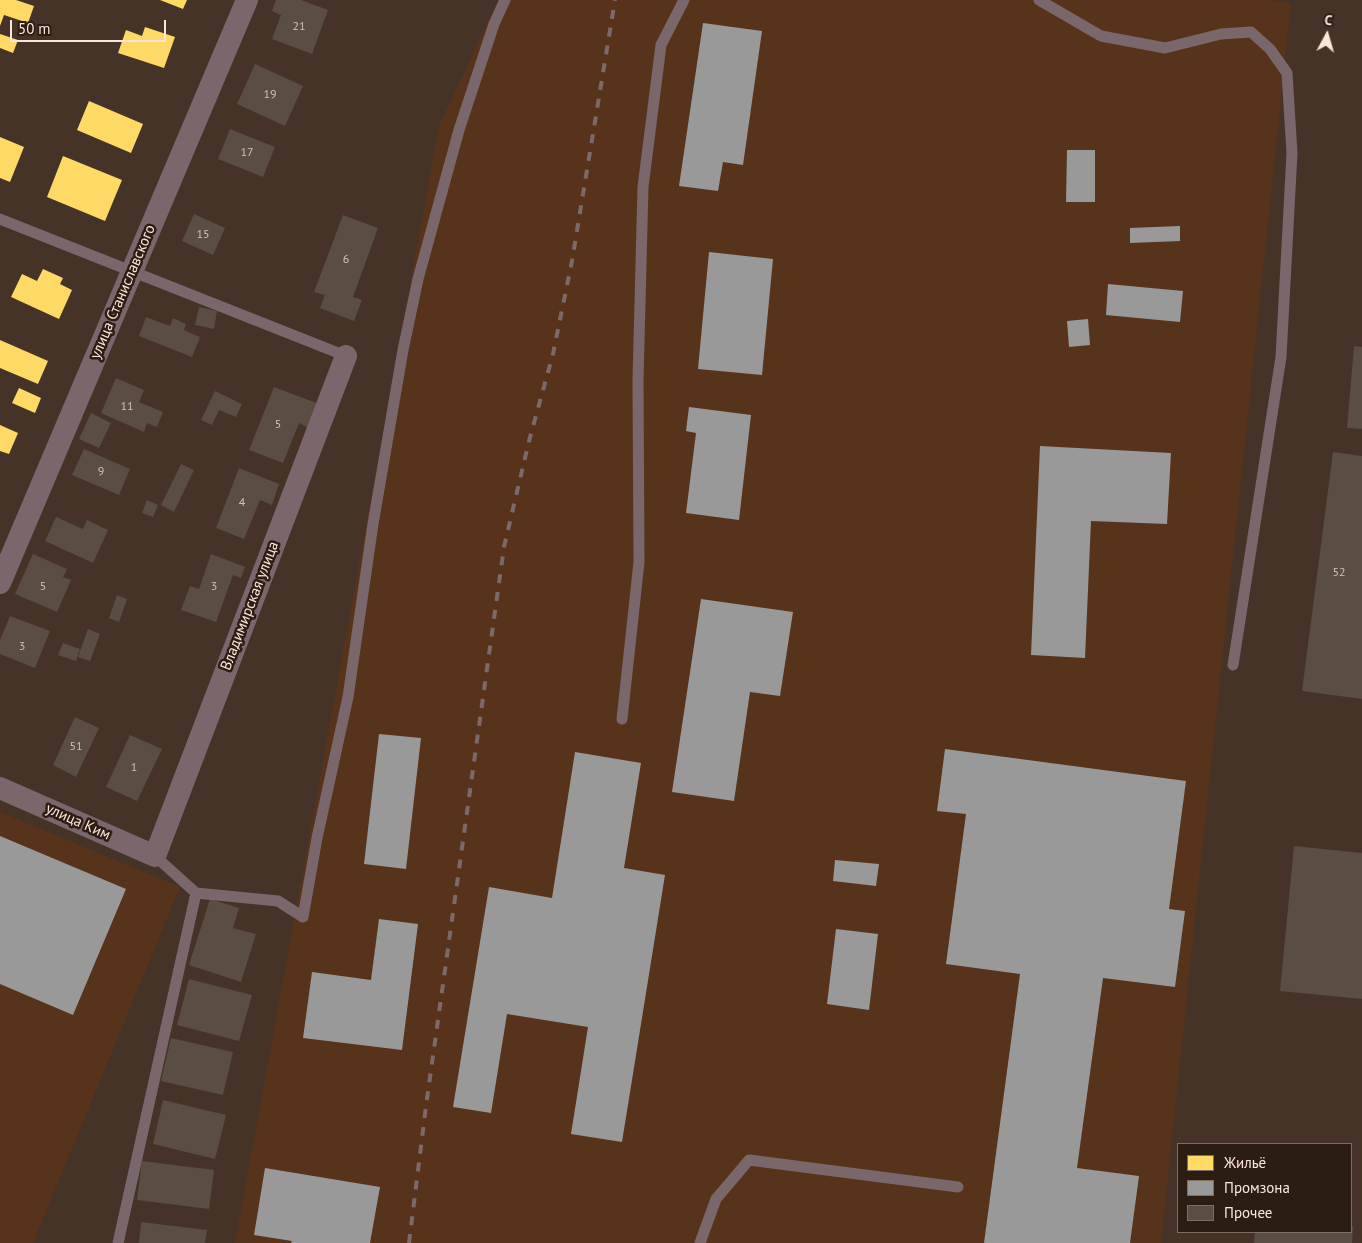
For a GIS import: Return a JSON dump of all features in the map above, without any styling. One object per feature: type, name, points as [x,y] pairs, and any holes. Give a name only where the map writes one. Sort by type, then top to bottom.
[{"type":"street","name":"улица Станиславского","points":[[0,583],[247,0]]},
{"type":"street","name":"Владимирская улица","points":[[155,856],[346,356]]},
{"type":"street","name":"улица Ким","points":[[0,788],[155,856]]},
{"type":"lane","points":[[155,856],[196,893],[278,901],[303,917],[317,838],[348,697],[374,514],[403,350],[418,278],[459,130],[494,24],[505,0]]},
{"type":"lane","points":[[622,719],[639,562],[638,380],[643,187],[661,45],[684,0]]},
{"type":"lane","points":[[1039,0],[1101,36],[1165,48],[1221,34],[1251,32],[1270,49],[1287,73],[1292,153],[1281,357],[1233,665]]},
{"type":"lane","points":[[0,219],[346,356]]},
{"type":"lane","points":[[118,1243],[196,893]]},
{"type":"lane","points":[[700,1243],[716,1199],[750,1160],[958,1187]]},
{"type":"shaded area","points":[[498,0],[1269,0],[1291,3],[1161,1243],[235,1243],[439,126]]},
{"type":"shaded area","points":[[0,812],[180,887],[33,1243],[0,1243]]},
{"type":"building: Жильё","points":[[0,0],[16,0],[34,6],[28,23],[4,15],[0,26]]},
{"type":"building: Жильё","points":[[160,0],[187,0],[183,9]]},
{"type":"building: Жильё","points":[[145,27],[175,37],[164,68],[118,53],[126,30],[142,36]]},
{"type":"building: Жильё","points":[[0,34],[18,40],[13,53],[0,48]]},
{"type":"building: Жильё","points":[[89,101],[143,124],[131,153],[77,130]]},
{"type":"building: Жильё","points":[[0,137],[24,147],[10,182],[0,178]]},
{"type":"building: Жильё","points":[[63,156],[122,180],[105,221],[47,197]]},
{"type":"building: Жильё","points":[[43,269],[63,278],[60,284],[72,290],[59,319],[11,297],[22,274],[37,281]]},
{"type":"building: Жильё","points":[[0,340],[48,361],[38,384],[0,368]]},
{"type":"building: Жильё","points":[[19,388],[41,398],[35,413],[12,403]]},
{"type":"building: Жильё","points":[[0,425],[18,433],[9,454],[0,451]]},
{"type":"building: Промзона","points":[[703,23],[762,31],[743,165],[723,162],[718,191],[679,186]]},
{"type":"building: Промзона","points":[[1067,150],[1095,150],[1095,202],[1066,202]]},
{"type":"building: Промзона","points":[[1180,226],[1180,241],[1130,243],[1130,228]]},
{"type":"building: Промзона","points":[[709,252],[773,259],[762,375],[698,369]]},
{"type":"building: Промзона","points":[[1108,284],[1183,291],[1180,322],[1106,315]]},
{"type":"building: Промзона","points":[[1088,319],[1090,345],[1069,347],[1067,321]]},
{"type":"building: Промзона","points":[[689,407],[751,415],[739,520],[686,513],[696,433],[686,431]]},
{"type":"building: Промзона","points":[[1040,446],[1171,453],[1167,524],[1091,521],[1085,658],[1031,655]]},
{"type":"building: Промзона","points":[[701,599],[793,612],[780,696],[750,692],[734,801],[672,792]]},
{"type":"building: Промзона","points":[[379,734],[421,738],[406,869],[364,864]]},
{"type":"building: Промзона","points":[[945,749],[1186,781],[1169,909],[1185,911],[1175,987],[1103,978],[1077,1168],[1139,1176],[1130,1243],[984,1243],[1020,974],[946,964],[966,814],[937,811]]},
{"type":"building: Промзона","points":[[575,752],[641,763],[624,868],[665,875],[622,1142],[571,1134],[588,1027],[507,1014],[491,1113],[453,1107],[489,887],[552,898]]},
{"type":"building: Промзона","points":[[0,836],[126,889],[73,1015],[0,984]]},
{"type":"building: Промзона","points":[[835,860],[879,864],[876,886],[833,881]]},
{"type":"building: Промзона","points":[[379,919],[418,924],[402,1050],[303,1038],[312,972],[371,980]]},
{"type":"building: Промзона","points":[[836,929],[878,934],[869,1010],[827,1004]]},
{"type":"building: Промзона","points":[[265,1168],[380,1187],[370,1243],[291,1243],[292,1241],[254,1235]]},
{"type":"building: Прочее","points":[[276,0],[301,0],[328,10],[312,54],[272,39],[281,15],[272,11]]},
{"type":"building: Прочее","points":[[255,64],[303,86],[285,126],[237,104]]},
{"type":"building: Прочее","points":[[230,129],[275,147],[263,177],[218,159]]},
{"type":"building: Прочее","points":[[194,214],[225,228],[213,255],[182,241]]},
{"type":"building: Прочее","points":[[343,215],[378,228],[353,297],[362,300],[354,321],[320,308],[325,295],[314,292]]},
{"type":"building: Прочее","points":[[199,307],[217,311],[214,329],[195,325]]},
{"type":"building: Прочее","points":[[146,317],[170,326],[173,318],[186,324],[184,330],[200,337],[192,357],[139,336]]},
{"type":"building: Прочее","points":[[1354,346],[1362,347],[1362,429],[1347,428]]},
{"type":"building: Прочее","points":[[116,378],[144,390],[139,402],[163,412],[157,427],[147,423],[144,432],[101,413]]},
{"type":"building: Прочее","points":[[274,387],[319,404],[309,428],[299,423],[283,463],[249,450]]},
{"type":"building: Прочее","points":[[215,391],[242,404],[236,417],[219,410],[212,425],[201,420]]},
{"type":"building: Прочее","points":[[91,413],[111,423],[99,448],[79,439]]},
{"type":"building: Прочее","points":[[84,449],[130,469],[119,495],[72,475]]},
{"type":"building: Прочее","points":[[1333,452],[1362,456],[1362,699],[1302,691]]},
{"type":"building: Прочее","points":[[181,464],[194,470],[174,512],[161,505]]},
{"type":"building: Прочее","points":[[239,468],[279,484],[272,505],[260,500],[244,539],[216,528]]},
{"type":"building: Прочее","points":[[147,500],[158,505],[153,517],[142,513]]},
{"type":"building: Прочее","points":[[56,517],[83,529],[87,520],[108,530],[93,563],[45,541]]},
{"type":"building: Прочее","points":[[33,554],[67,569],[63,577],[71,580],[57,612],[15,594]]},
{"type":"building: Прочее","points":[[211,554],[245,567],[241,578],[233,575],[216,622],[181,610],[190,586],[199,589]]},
{"type":"building: Прочее","points":[[117,595],[127,599],[119,622],[109,618]]},
{"type":"building: Прочее","points":[[10,616],[50,631],[35,668],[0,654],[0,640]]},
{"type":"building: Прочее","points":[[88,629],[100,634],[90,661],[78,657]]},
{"type":"building: Прочее","points":[[63,643],[80,649],[76,661],[58,655]]},
{"type":"building: Прочее","points":[[75,717],[99,728],[76,777],[53,765]]},
{"type":"building: Прочее","points":[[130,735],[162,749],[137,801],[106,787]]},
{"type":"building: Прочее","points":[[1294,846],[1362,853],[1362,999],[1280,991]]},
{"type":"building: Прочее","points":[[210,899],[239,908],[233,928],[256,934],[241,982],[189,965]]},
{"type":"building: Прочее","points":[[189,979],[252,995],[239,1041],[177,1025]]},
{"type":"building: Прочее","points":[[171,1038],[233,1052],[223,1095],[161,1081]]},
{"type":"building: Прочее","points":[[163,1100],[226,1115],[215,1159],[153,1144]]},
{"type":"building: Прочее","points":[[142,1161],[214,1170],[209,1209],[137,1200]]},
{"type":"building: Прочее","points":[[141,1222],[207,1230],[205,1243],[139,1243]]},
{"type":"building: Прочее","points":[[1353,1227],[1352,1243],[1254,1243],[1255,1233],[1352,1233]]},
{"type":"railway","points":[[409,1243],[426,1106],[504,547],[529,441],[553,354],[572,261],[615,0]]}]
